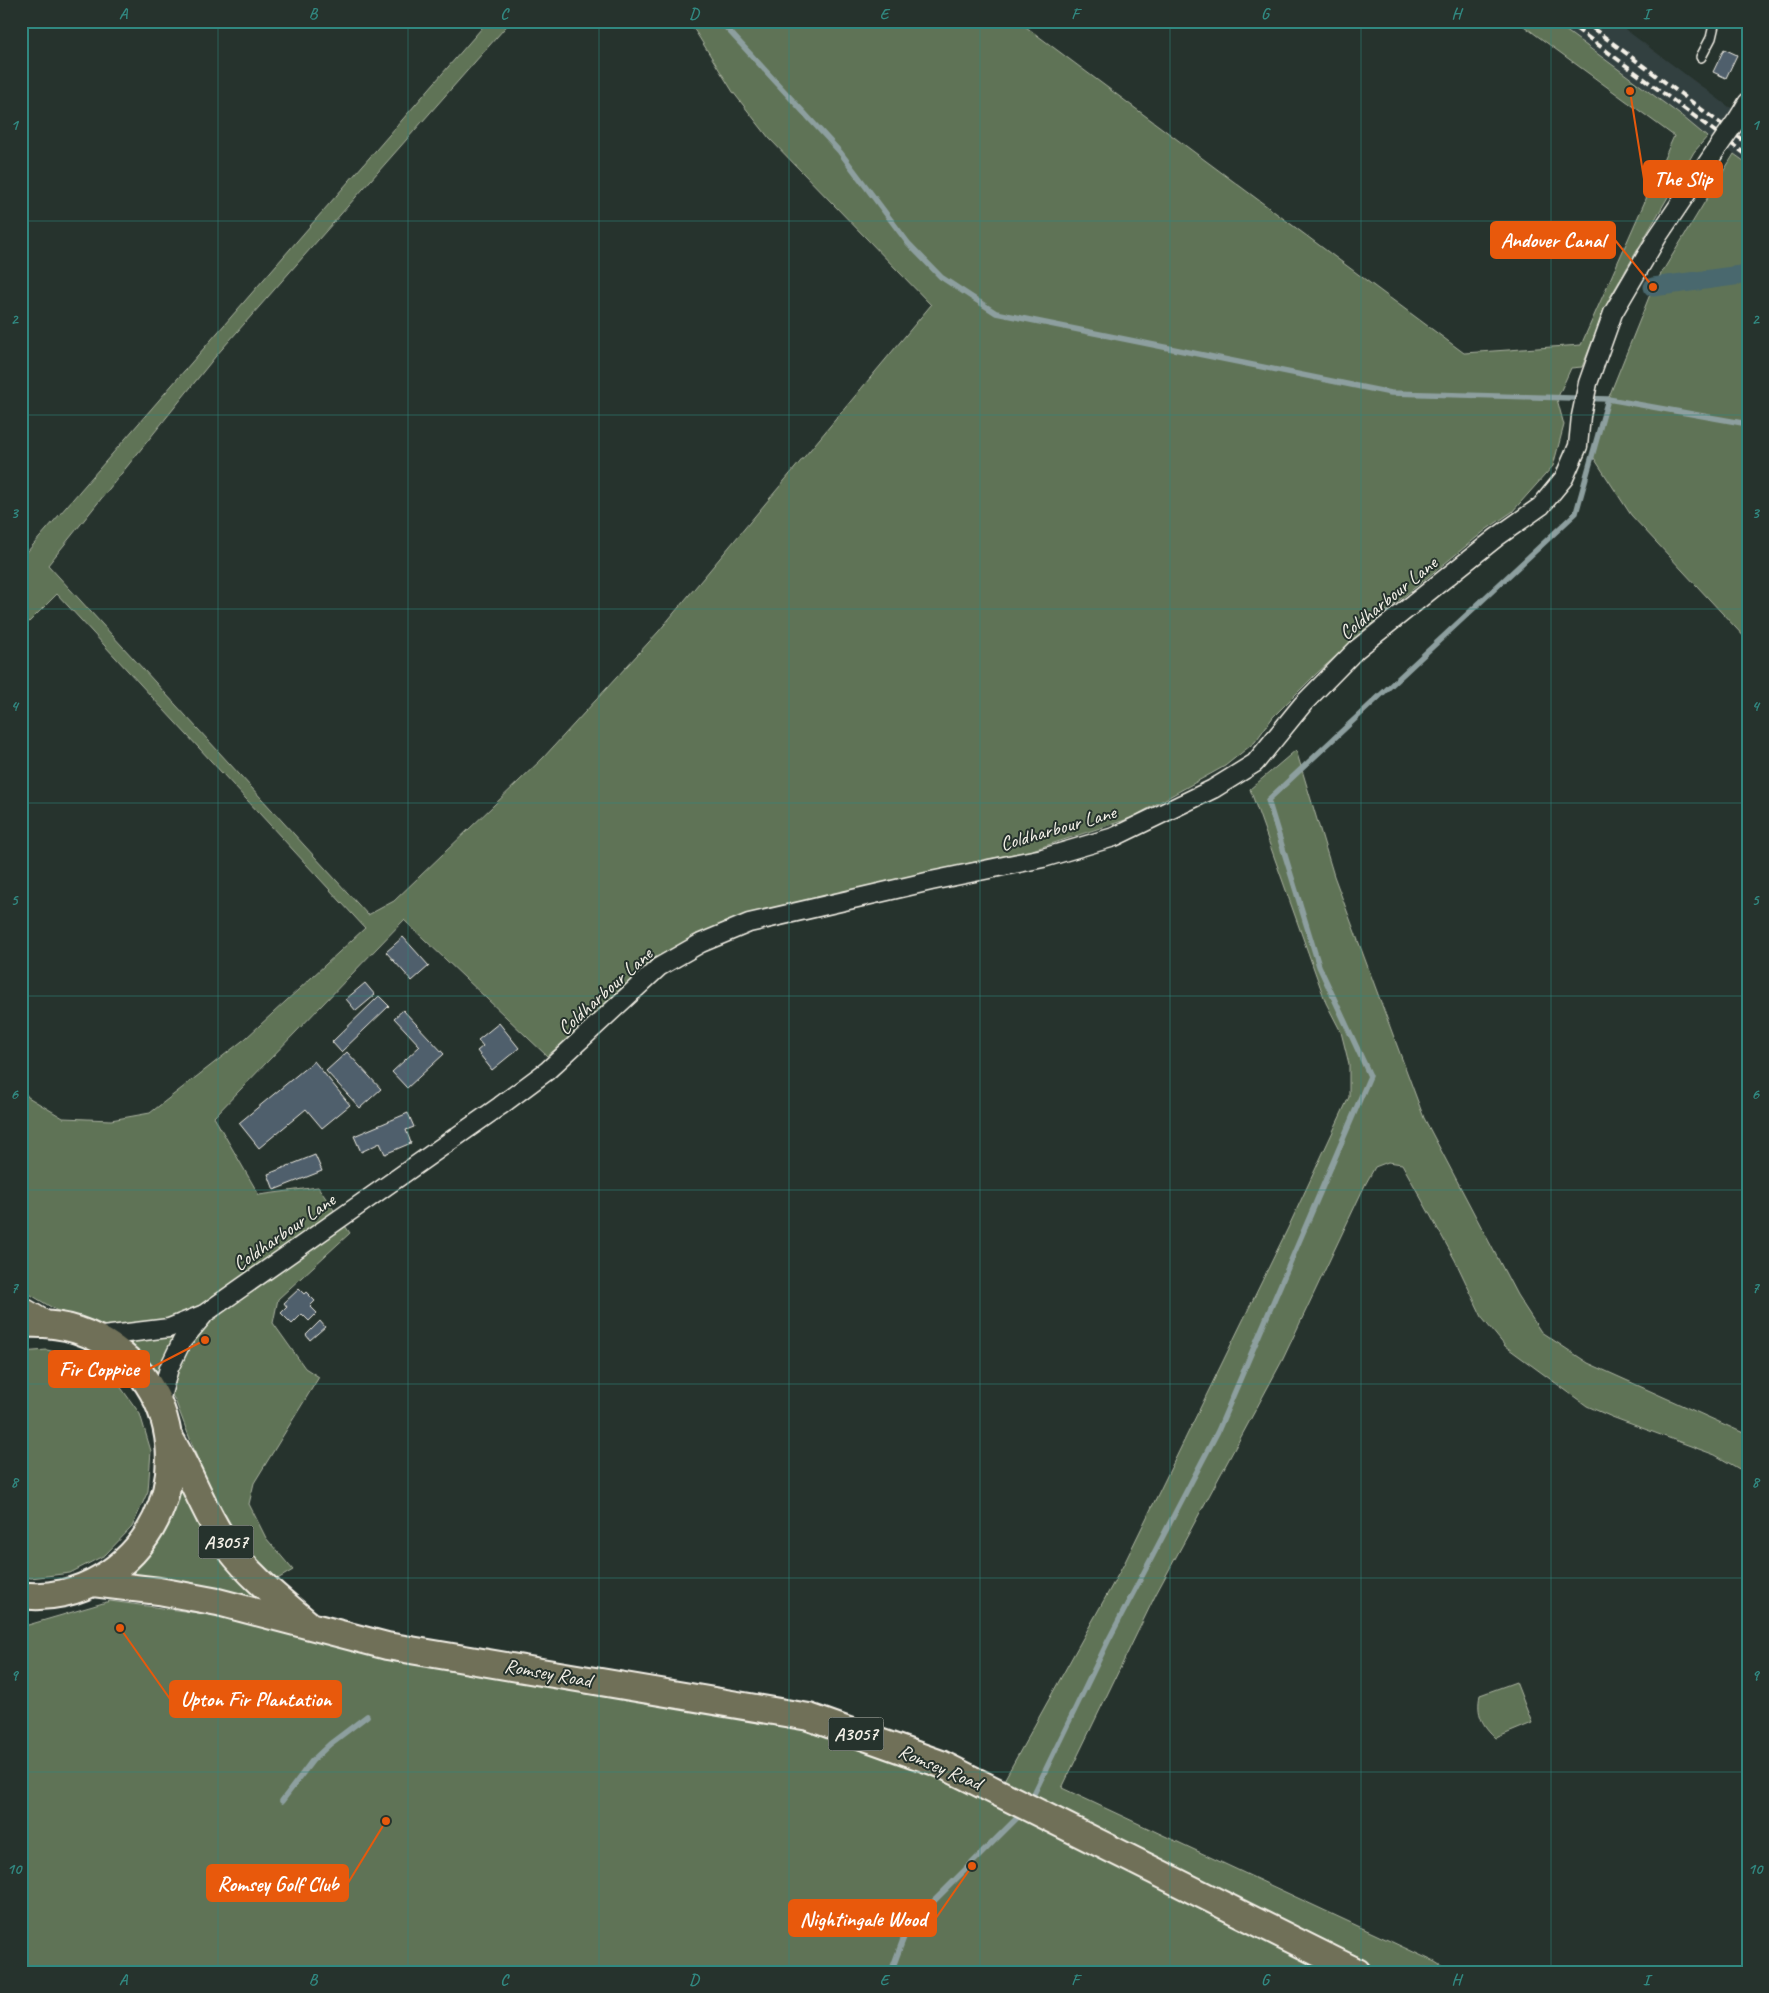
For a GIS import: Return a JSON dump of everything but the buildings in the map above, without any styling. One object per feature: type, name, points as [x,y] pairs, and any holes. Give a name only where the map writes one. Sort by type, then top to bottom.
[{"type":"main road","points":[[21,1595],[49,1595],[72,1591],[92,1583],[114,1570],[134,1553],[149,1533],[161,1510],[168,1486],[171,1460],[168,1435],[159,1405],[148,1384],[133,1365],[114,1349],[94,1337],[77,1330],[28,1320]]},
{"type":"main road","name":"Romsey Road","points":[[168,1435],[188,1468],[206,1512],[229,1547],[257,1580],[312,1627]]},
{"type":"main road","name":"Romsey Road","points":[[92,1583],[159,1591],[218,1602],[387,1646],[809,1717],[941,1764],[1357,1972]]},
{"type":"street","name":"Coldharbour Lane","points":[[94,1337],[169,1328],[204,1314],[547,1071],[660,967],[701,943],[749,923],[931,881],[1043,858],[1114,837],[1214,789],[1255,763],[1303,704],[1357,649],[1497,537],[1541,506],[1564,478],[1578,446],[1587,386],[1613,313],[1658,236],[1743,109]]},
{"type":"street","name":"Coldharbour Lane","points":[[159,1405],[169,1368],[182,1341],[204,1314]]},
{"type":"lane","points":[[1701,57],[1711,38],[1715,21]]},
{"type":"shaded area","points":[[1553,21],[1614,21],[1729,107],[1748,114],[1748,164],[1707,137],[1683,117]]},
{"type":"green space","points":[[488,21],[511,21],[215,357],[48,565],[368,915],[394,901],[543,758],[659,631],[931,305],[769,138],[733,92],[689,21],[1018,21],[1464,353],[1581,345],[1674,136],[1517,21],[1553,21],[1683,117],[1707,137],[1694,152],[1609,299],[1582,367],[1571,368],[1557,399],[1564,425],[1553,466],[1512,512],[1487,529],[1385,612],[1316,674],[1273,717],[1255,742],[1225,766],[1131,818],[1029,851],[987,859],[750,915],[692,936],[547,1056],[404,920],[214,1117],[259,1195],[318,1187],[350,1233],[278,1299],[273,1323],[305,1368],[319,1377],[254,1483],[249,1504],[266,1538],[293,1570],[274,1581],[238,1542],[218,1512],[175,1400],[143,1353],[105,1327],[61,1313],[21,1289],[21,1087],[28,1097],[63,1118],[111,1120],[150,1113],[246,1038],[365,928],[57,594],[21,630],[21,547],[27,552]]},
{"type":"green space","points":[[1734,154],[1748,164],[1748,641],[1631,515],[1592,455],[1608,399],[1653,287]]},
{"type":"green space","points":[[1296,750],[1334,876],[1424,1118],[1517,1295],[1541,1332],[1588,1363],[1748,1435],[1748,1474],[1715,1455],[1587,1406],[1505,1346],[1483,1319],[1455,1260],[1402,1164],[1388,1162],[1375,1167],[1282,1361],[1156,1594],[1062,1788],[1435,1962],[1451,1972],[21,1972],[21,1623],[28,1625],[110,1601],[206,1614],[806,1727],[933,1774],[992,1802],[1124,1564],[1288,1228],[1349,1097],[1349,1064],[1341,1032],[1326,1003],[1250,789]]},
{"type":"green space","points":[[47,1350],[85,1359],[117,1382],[140,1414],[151,1451],[148,1491],[132,1527],[105,1555],[70,1573],[31,1578],[21,1576],[21,1352]]},
{"type":"green space","points":[[179,1482],[202,1529],[225,1560],[259,1598],[122,1572]]},
{"type":"green space","points":[[1516,1682],[1532,1723],[1496,1738],[1481,1719],[1479,1708],[1480,1695]]},
{"type":"waterway","points":[[720,21],[840,152],[908,243],[941,277],[996,313],[1391,393],[1608,399],[1576,513],[1268,800],[1319,966],[1370,1076],[1218,1431],[1108,1641],[1030,1802]]},
{"type":"waterway","points":[[1653,287],[1748,274]]},
{"type":"waterway","points":[[1608,399],[1748,424]]},
{"type":"waterway","points":[[282,1801],[312,1761],[330,1744],[367,1716]]},
{"type":"waterway","points":[[891,1972],[904,1937],[927,1908],[1023,1812]]},
{"type":"railway","points":[[1566,21],[1748,156]]},
{"type":"railway","points":[[1583,21],[1748,144]]},
{"type":"place","name":"The Slip","points":[[1630,91]]},
{"type":"place","name":"Andover Canal","points":[[1653,287]]},
{"type":"place","name":"Fir Coppice","points":[[205,1340]]},
{"type":"place","name":"Upton Fir Plantation","points":[[120,1628]]},
{"type":"place","name":"Romsey Golf Club","points":[[386,1821]]},
{"type":"place","name":"Nightingale Wood","points":[[972,1866]]}]
